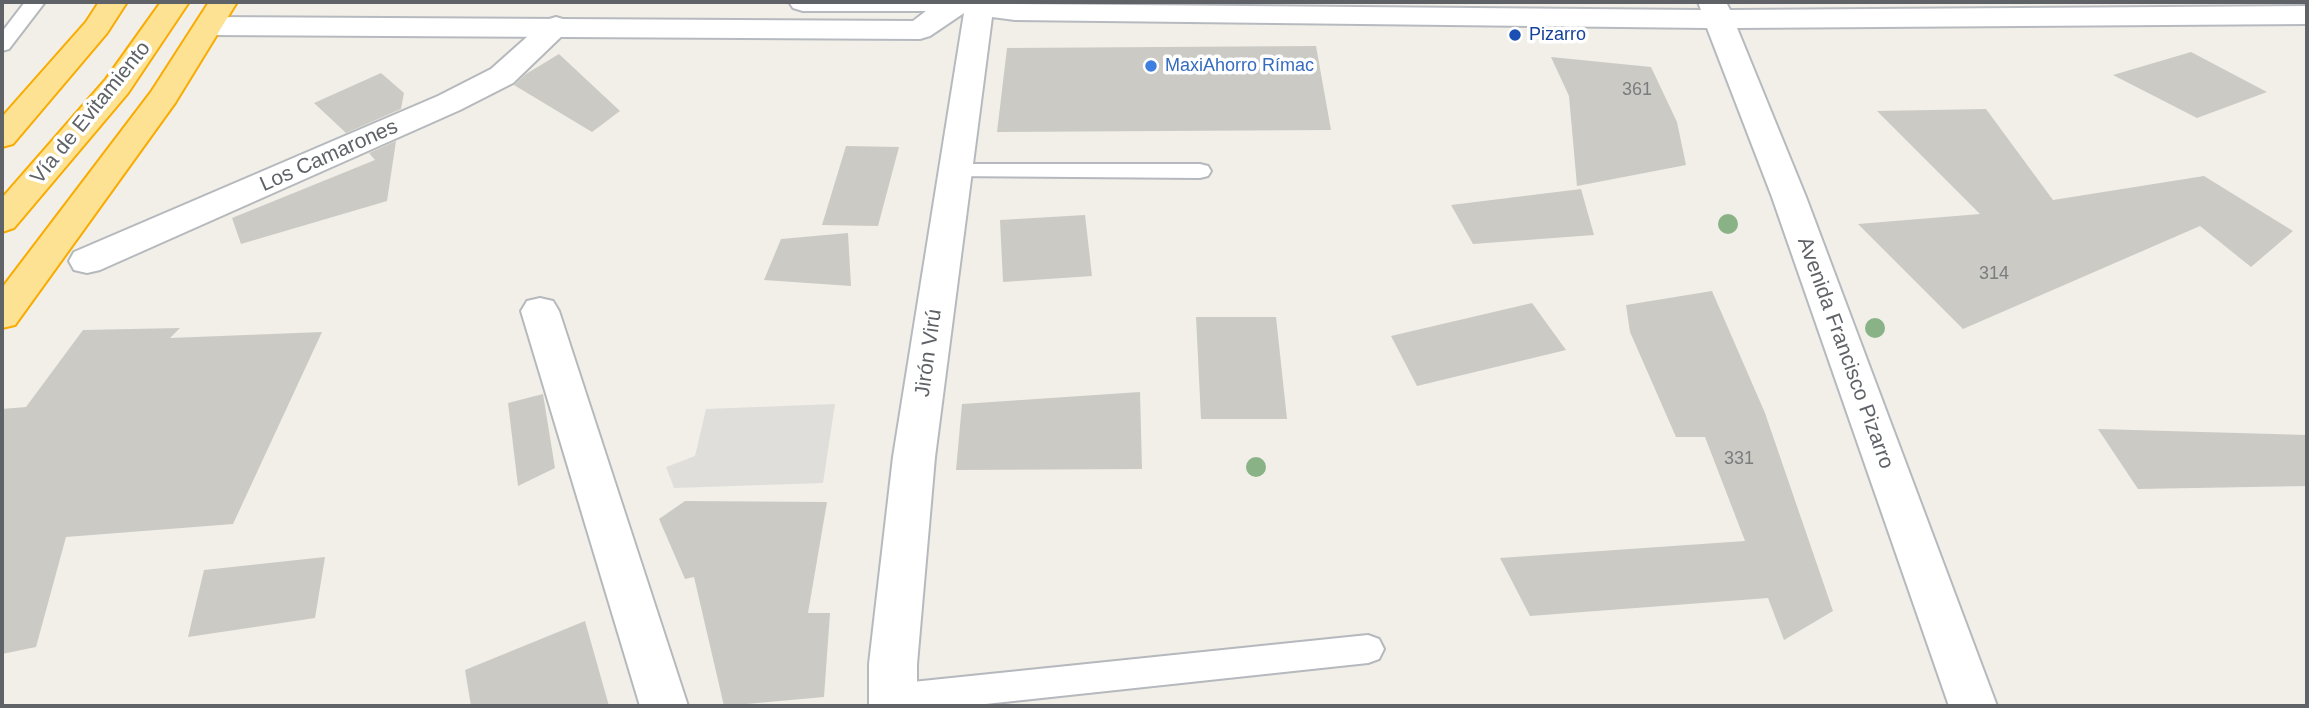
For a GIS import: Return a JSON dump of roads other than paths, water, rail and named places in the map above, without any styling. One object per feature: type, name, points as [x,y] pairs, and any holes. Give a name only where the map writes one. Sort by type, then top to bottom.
[{"type":"highway","points":[[2,137],[97,27],[113,2]]},
{"type":"highway","name":"Vía de Evitamiento","points":[[2,220],[117,86],[175,2]]},
{"type":"highway","points":[[2,315],[164,96],[217,14]]},
{"type":"main road","points":[[803,2],[972,4],[1015,11],[1716,10],[2307,15]]},
{"type":"main road","points":[[217,14],[556,26],[920,30],[972,4]]},
{"type":"main road","name":"Jirón Virú","points":[[893,703],[893,664],[914,457],[956,172],[972,4]]},
{"type":"main road","name":"Avenida Francisco Pizarro","points":[[1716,10],[1789,197],[1973,706]]},
{"type":"main road","name":"Los Camarones","points":[[87,261],[449,103],[502,76],[556,26]]},
{"type":"main road","points":[[540,312],[664,706]]},
{"type":"lane","points":[[2,45],[35,2]]},
{"type":"lane","points":[[956,172],[1200,171]]},
{"type":"lane","points":[[893,703],[1368,649]]},
{"type":"place","name":"Pizarro","points":[[1515,35]]},
{"type":"place","name":"MaxiAhorro Rímac","points":[[1151,66]]}]
